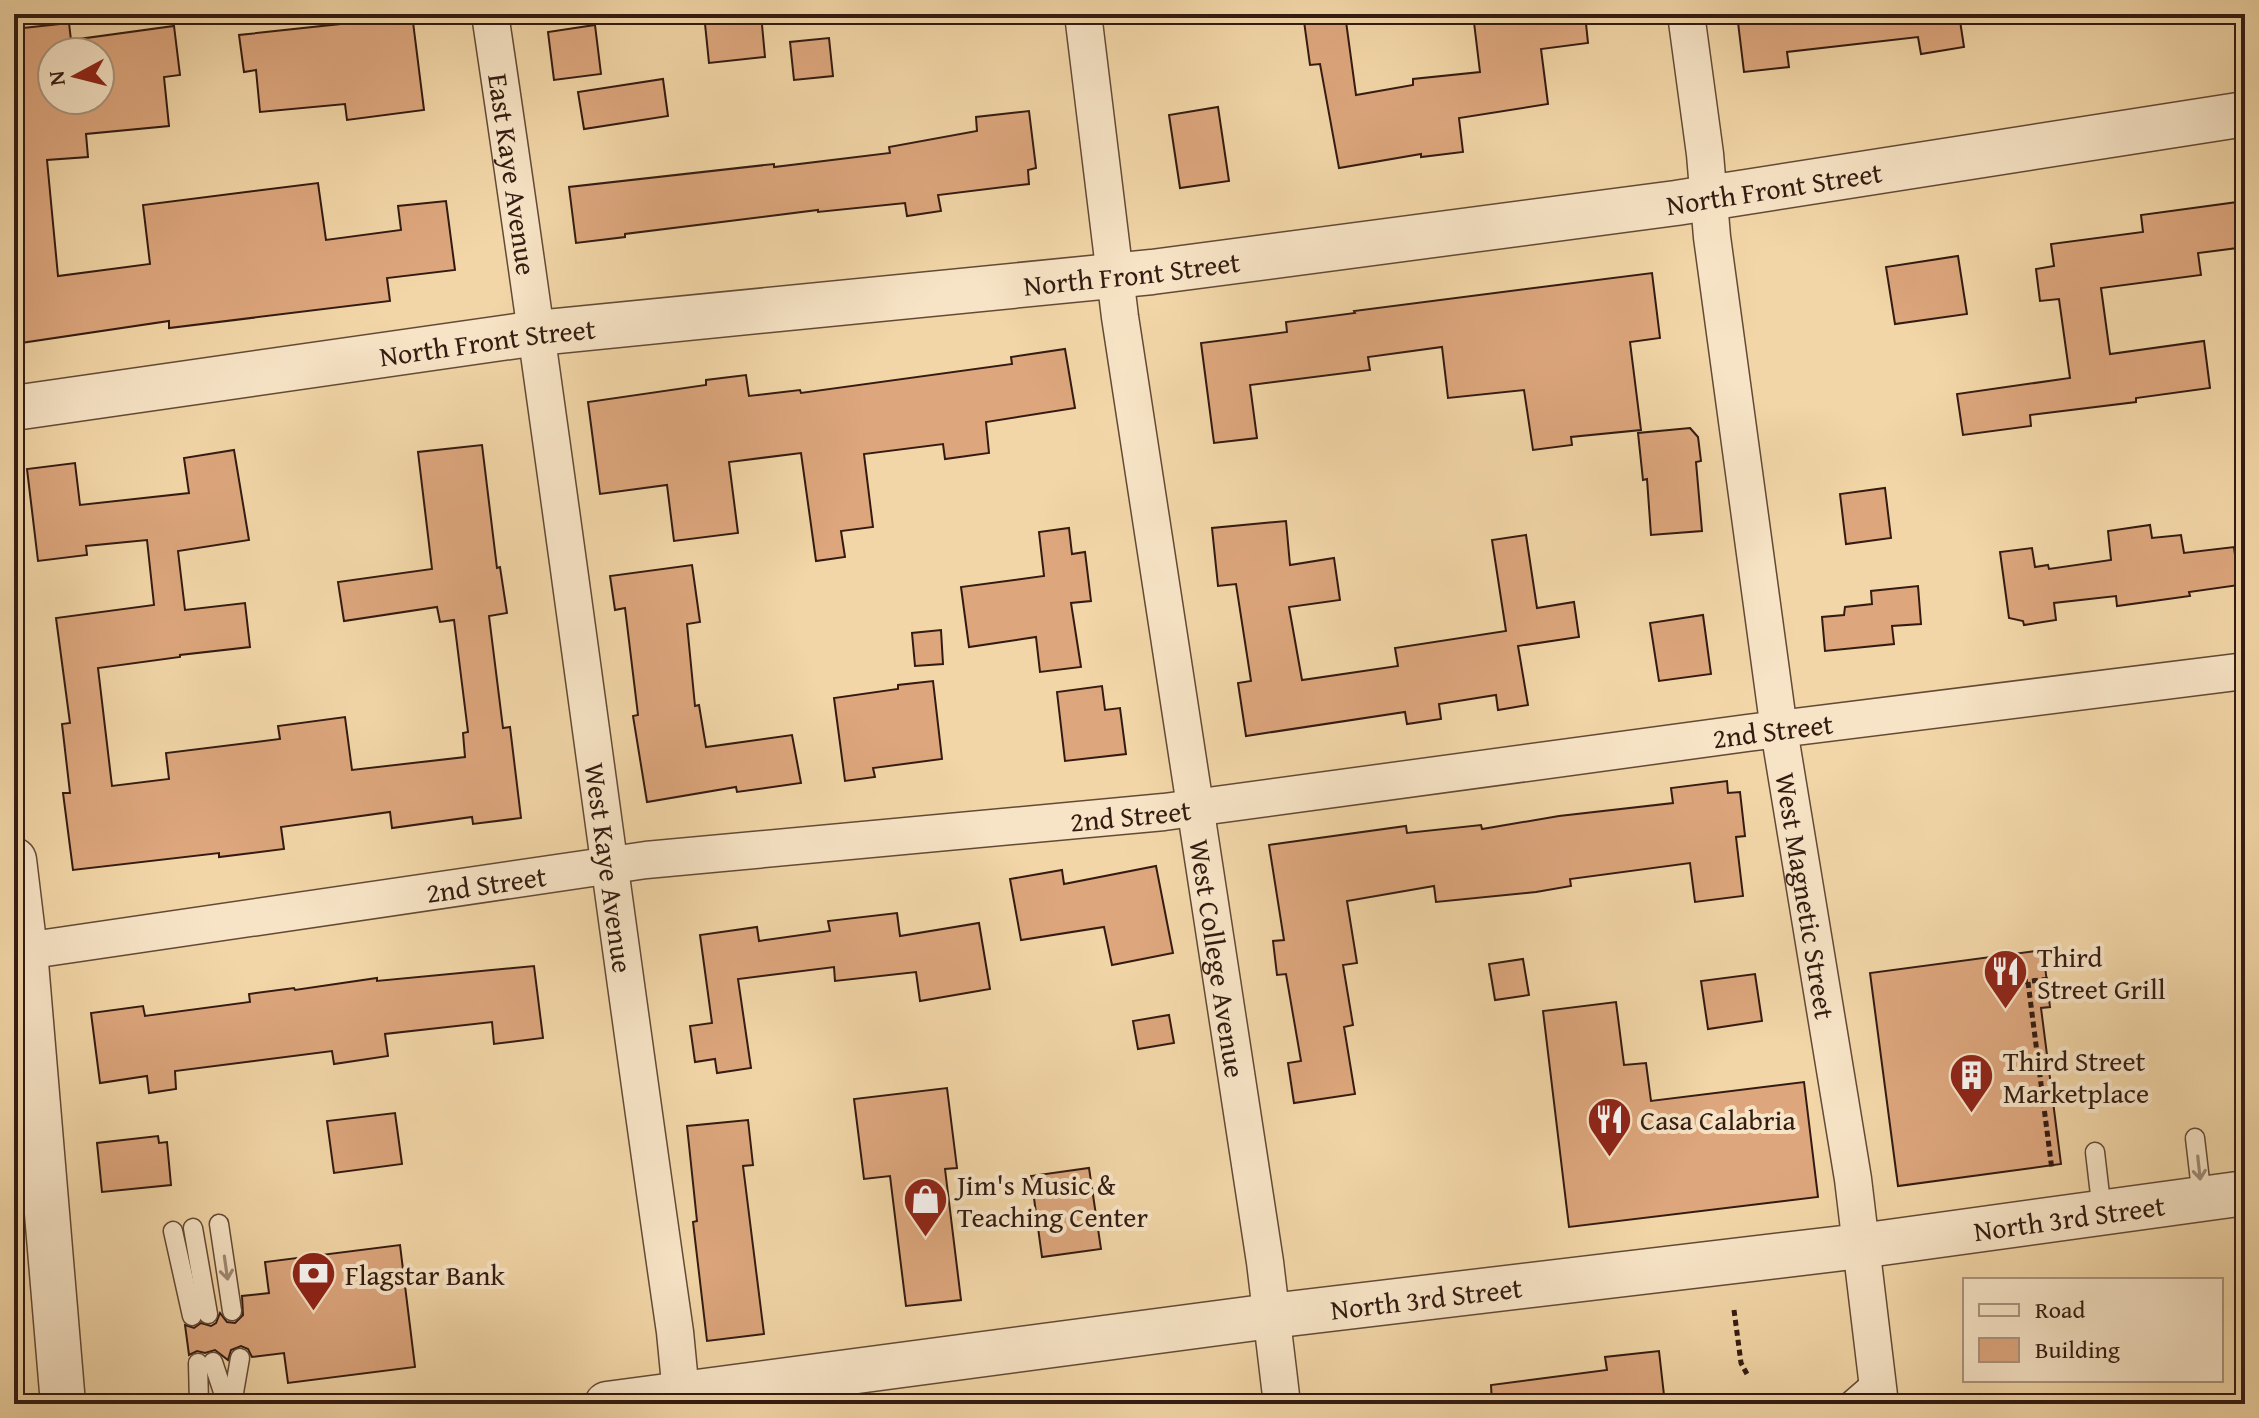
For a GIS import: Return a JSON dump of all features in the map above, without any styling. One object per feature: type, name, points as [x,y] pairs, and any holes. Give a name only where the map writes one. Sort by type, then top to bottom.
[{"type":"street","name":"East Kaye Avenue","points":[[490,14],[537,333]]},
{"type":"street","name":"West College Avenue","points":[[1083,14],[1115,275],[1282,1404]]},
{"type":"street","name":"West Magnetic Street","points":[[1686,14],[1779,730],[1853,1179],[1878,1391]]},
{"type":"street","name":"North Front Street","points":[[14,408],[537,333],[1115,275],[1708,197],[2245,114]]},
{"type":"street","name":"West Kaye Avenue","points":[[537,333],[682,1399]]},
{"type":"street","name":"2nd Street","points":[[25,951],[608,865],[1164,812],[2237,672]]},
{"type":"street","points":[[14,860],[25,951],[63,1404]]},
{"type":"street","name":"North 3rd Street","points":[[607,1404],[682,1399],[1271,1316],[1860,1246],[2245,1193]]},
{"type":"lane","points":[[2195,1138],[2202,1199]]},
{"type":"lane","points":[[2095,1152],[2102,1212]]},
{"type":"lane","points":[[219,1224],[232,1311]]},
{"type":"lane","points":[[173,1231],[200,1315],[193,1228]]},
{"type":"lane","points":[[229,1404],[240,1358]]},
{"type":"lane","points":[[199,1404],[205,1362],[229,1404]]},
{"type":"lane","points":[[1846,1404],[1878,1391]]},
{"type":"path","points":[[2049,979],[2025,982],[2052,1170]]},
{"type":"path","points":[[1734,1310],[1741,1363],[1748,1376]]},
{"type":"building","points":[[339,14],[412,14],[424,110],[347,120],[345,104],[260,112],[256,70],[244,72],[239,35],[340,24]]},
{"type":"building","points":[[704,14],[761,14],[765,57],[709,63]]},
{"type":"building","points":[[1303,14],[1345,14],[1356,95],[1413,85],[1413,79],[1480,72],[1473,14],[1585,14],[1588,43],[1541,49],[1548,104],[1459,118],[1463,152],[1421,157],[1421,154],[1339,168],[1320,64],[1310,65]]},
{"type":"building","points":[[1737,14],[1959,14],[1964,47],[1921,54],[1918,37],[1787,52],[1789,67],[1744,72]]},
{"type":"building","points":[[69,23],[71,36],[36,36],[36,116],[116,116],[116,36],[100,36],[174,26],[180,75],[164,77],[169,126],[86,134],[88,157],[47,160],[58,276],[150,264],[143,205],[318,183],[326,240],[401,230],[398,206],[446,201],[455,270],[387,278],[390,301],[169,328],[169,321],[14,344],[14,29]]},
{"type":"building","points":[[595,25],[601,74],[554,80],[548,32]]},
{"type":"building","points":[[829,38],[833,76],[794,80],[790,42]]},
{"type":"building","points":[[663,79],[668,116],[584,129],[578,92]]},
{"type":"building","points":[[1218,107],[1229,181],[1180,188],[1169,115]]},
{"type":"building","points":[[1029,111],[1036,168],[1028,170],[1029,184],[938,195],[941,211],[907,216],[905,203],[818,210],[576,243],[569,187],[890,153],[889,147],[977,131],[976,117]]},
{"type":"building","points":[[2245,201],[2245,247],[2198,253],[2201,275],[2101,288],[2110,354],[2204,341],[2210,388],[2136,398],[2136,402],[2030,415],[2031,426],[1963,435],[1957,394],[2070,378],[2059,299],[2040,301],[2036,269],[2054,266],[2051,244],[2143,232],[2141,215]]},
{"type":"building","points":[[1958,256],[1967,314],[1895,324],[1886,267]]},
{"type":"building","points":[[1652,273],[1660,338],[1630,342],[1641,430],[1571,437],[1572,445],[1533,450],[1524,390],[1448,398],[1442,347],[1368,357],[1370,370],[1250,385],[1257,438],[1214,443],[1201,343],[1287,332],[1286,322],[1354,311]]},
{"type":"building","points":[[1065,349],[1075,408],[986,422],[989,453],[945,459],[943,444],[864,454],[873,527],[841,531],[845,557],[816,561],[801,453],[729,462],[738,533],[674,541],[667,485],[600,494],[588,402],[706,385],[706,380],[746,375],[749,396],[800,390],[801,393],[1012,364],[1011,357]]},
{"type":"building","points":[[1690,428],[1698,437],[1701,461],[1696,462],[1702,531],[1651,535],[1647,479],[1643,480],[1638,433]]},
{"type":"building","points":[[482,445],[497,568],[500,567],[507,613],[489,616],[503,728],[510,727],[521,818],[473,824],[472,817],[392,828],[390,812],[281,827],[284,849],[219,857],[219,853],[73,870],[63,793],[70,793],[62,724],[70,723],[56,618],[154,605],[147,540],[86,546],[87,555],[38,561],[27,469],[75,463],[80,505],[189,493],[184,458],[234,450],[249,540],[178,551],[185,610],[245,603],[250,647],[98,668],[112,786],[169,779],[166,753],[280,739],[278,726],[345,717],[352,770],[465,757],[463,733],[468,732],[454,620],[440,622],[437,607],[344,621],[338,582],[432,569],[418,452]]},
{"type":"building","points":[[1885,488],[1891,538],[1846,544],[1840,494]]},
{"type":"building","points":[[1286,521],[1290,565],[1334,558],[1340,600],[1289,607],[1302,680],[1398,666],[1395,648],[1506,631],[1492,540],[1526,535],[1537,608],[1574,602],[1579,637],[1518,646],[1528,705],[1498,710],[1496,695],[1439,704],[1441,719],[1407,724],[1405,712],[1246,736],[1238,683],[1251,681],[1236,584],[1218,586],[1212,528]]},
{"type":"building","points":[[2150,525],[2152,538],[2181,535],[2184,553],[2234,547],[2239,585],[2189,592],[2190,596],[2117,606],[2116,596],[2054,603],[2056,620],[2024,625],[2023,621],[2009,618],[2000,552],[2032,548],[2035,567],[2048,565],[2049,569],[2111,560],[2108,531]]},
{"type":"building","points":[[1069,528],[1072,554],[1085,552],[1091,601],[1071,603],[1081,667],[1040,672],[1036,637],[969,647],[961,587],[1044,576],[1039,532]]},
{"type":"building","points":[[692,565],[700,622],[687,624],[695,706],[699,705],[706,747],[792,735],[801,783],[737,792],[736,787],[647,802],[633,716],[638,715],[625,608],[615,610],[610,576]]},
{"type":"building","points":[[1918,586],[1921,624],[1892,626],[1894,644],[1825,651],[1822,617],[1844,615],[1845,607],[1872,604],[1871,591]]},
{"type":"building","points":[[1703,615],[1711,674],[1659,681],[1650,623]]},
{"type":"building","points":[[941,630],[943,664],[915,666],[912,633]]},
{"type":"building","points":[[933,681],[942,759],[873,768],[875,777],[845,781],[834,698]]},
{"type":"building","points":[[1102,686],[1105,710],[1120,708],[1126,754],[1065,761],[1057,692]]},
{"type":"building","points":[[1727,781],[1728,793],[1740,792],[1745,836],[1736,837],[1743,896],[1695,902],[1690,863],[1570,879],[1571,886],[1536,892],[1436,902],[1434,886],[1347,901],[1357,963],[1343,965],[1353,1025],[1344,1027],[1355,1094],[1294,1103],[1288,1063],[1301,1061],[1286,974],[1277,975],[1273,941],[1284,940],[1269,845],[1406,826],[1407,833],[1481,825],[1482,829],[1559,816],[1673,803],[1671,788]]},
{"type":"building","points":[[1156,866],[1173,953],[1112,965],[1104,927],[1021,940],[1010,879],[1062,870],[1064,884]]},
{"type":"building","points":[[897,913],[900,936],[979,923],[990,989],[920,1001],[916,972],[835,981],[834,967],[738,979],[751,1068],[717,1073],[715,1059],[695,1062],[690,1026],[712,1023],[700,935],[757,927],[759,941],[830,931],[828,921]]},
{"type":"building","name":"Third Street Marketplace","points":[[2043,950],[2050,1007],[2041,1008],[2061,1164],[1898,1186],[1870,973]]},
{"type":"building","points":[[1523,959],[1529,995],[1495,1000],[1489,964]]},
{"type":"building","points":[[534,966],[543,1038],[494,1044],[492,1022],[385,1034],[388,1056],[334,1064],[332,1051],[175,1071],[176,1089],[149,1093],[147,1076],[100,1083],[91,1013],[143,1006],[145,1016],[250,1002],[249,994],[294,988]]},
{"type":"building","points":[[1755,974],[1762,1021],[1708,1029],[1701,981]]},
{"type":"building","points":[[1616,1002],[1624,1065],[1646,1063],[1651,1101],[1804,1082],[1818,1197],[1569,1227],[1543,1011]]},
{"type":"building","points":[[1169,1015],[1174,1043],[1138,1049],[1133,1021]]},
{"type":"building","name":"Jim's Music & Teaching Center","points":[[947,1088],[957,1168],[945,1169],[961,1300],[906,1306],[890,1176],[864,1179],[854,1099]]},
{"type":"building","points":[[395,1113],[402,1164],[334,1173],[327,1121]]},
{"type":"building","points":[[748,1120],[753,1165],[743,1166],[764,1334],[707,1341],[693,1222],[697,1221],[687,1126]]},
{"type":"building","points":[[158,1136],[159,1143],[167,1142],[171,1185],[102,1192],[97,1143]]},
{"type":"building","points":[[1089,1168],[1101,1249],[1042,1257],[1031,1176]]},
{"type":"building","name":"Flagstar Bank","points":[[400,1245],[415,1367],[288,1383],[284,1353],[252,1357],[248,1349],[241,1346],[231,1350],[228,1360],[215,1350],[205,1353],[197,1351],[189,1355],[185,1325],[194,1328],[201,1323],[211,1326],[216,1323],[220,1313],[227,1322],[235,1323],[243,1315],[242,1296],[269,1293],[265,1262]]},
{"type":"building","points":[[1659,1351],[1665,1404],[1492,1404],[1491,1385],[1607,1370],[1605,1357]]},
{"type":"place","name":"Third Street Grill","points":[[2006,1011]]},
{"type":"place","name":"Third Street Marketplace","points":[[1972,1115]]},
{"type":"place","name":"Casa Calabria","points":[[1609,1158]]},
{"type":"place","name":"Jim's Music & Teaching Center","points":[[926,1239]]},
{"type":"place","name":"Flagstar Bank","points":[[314,1313]]}]
